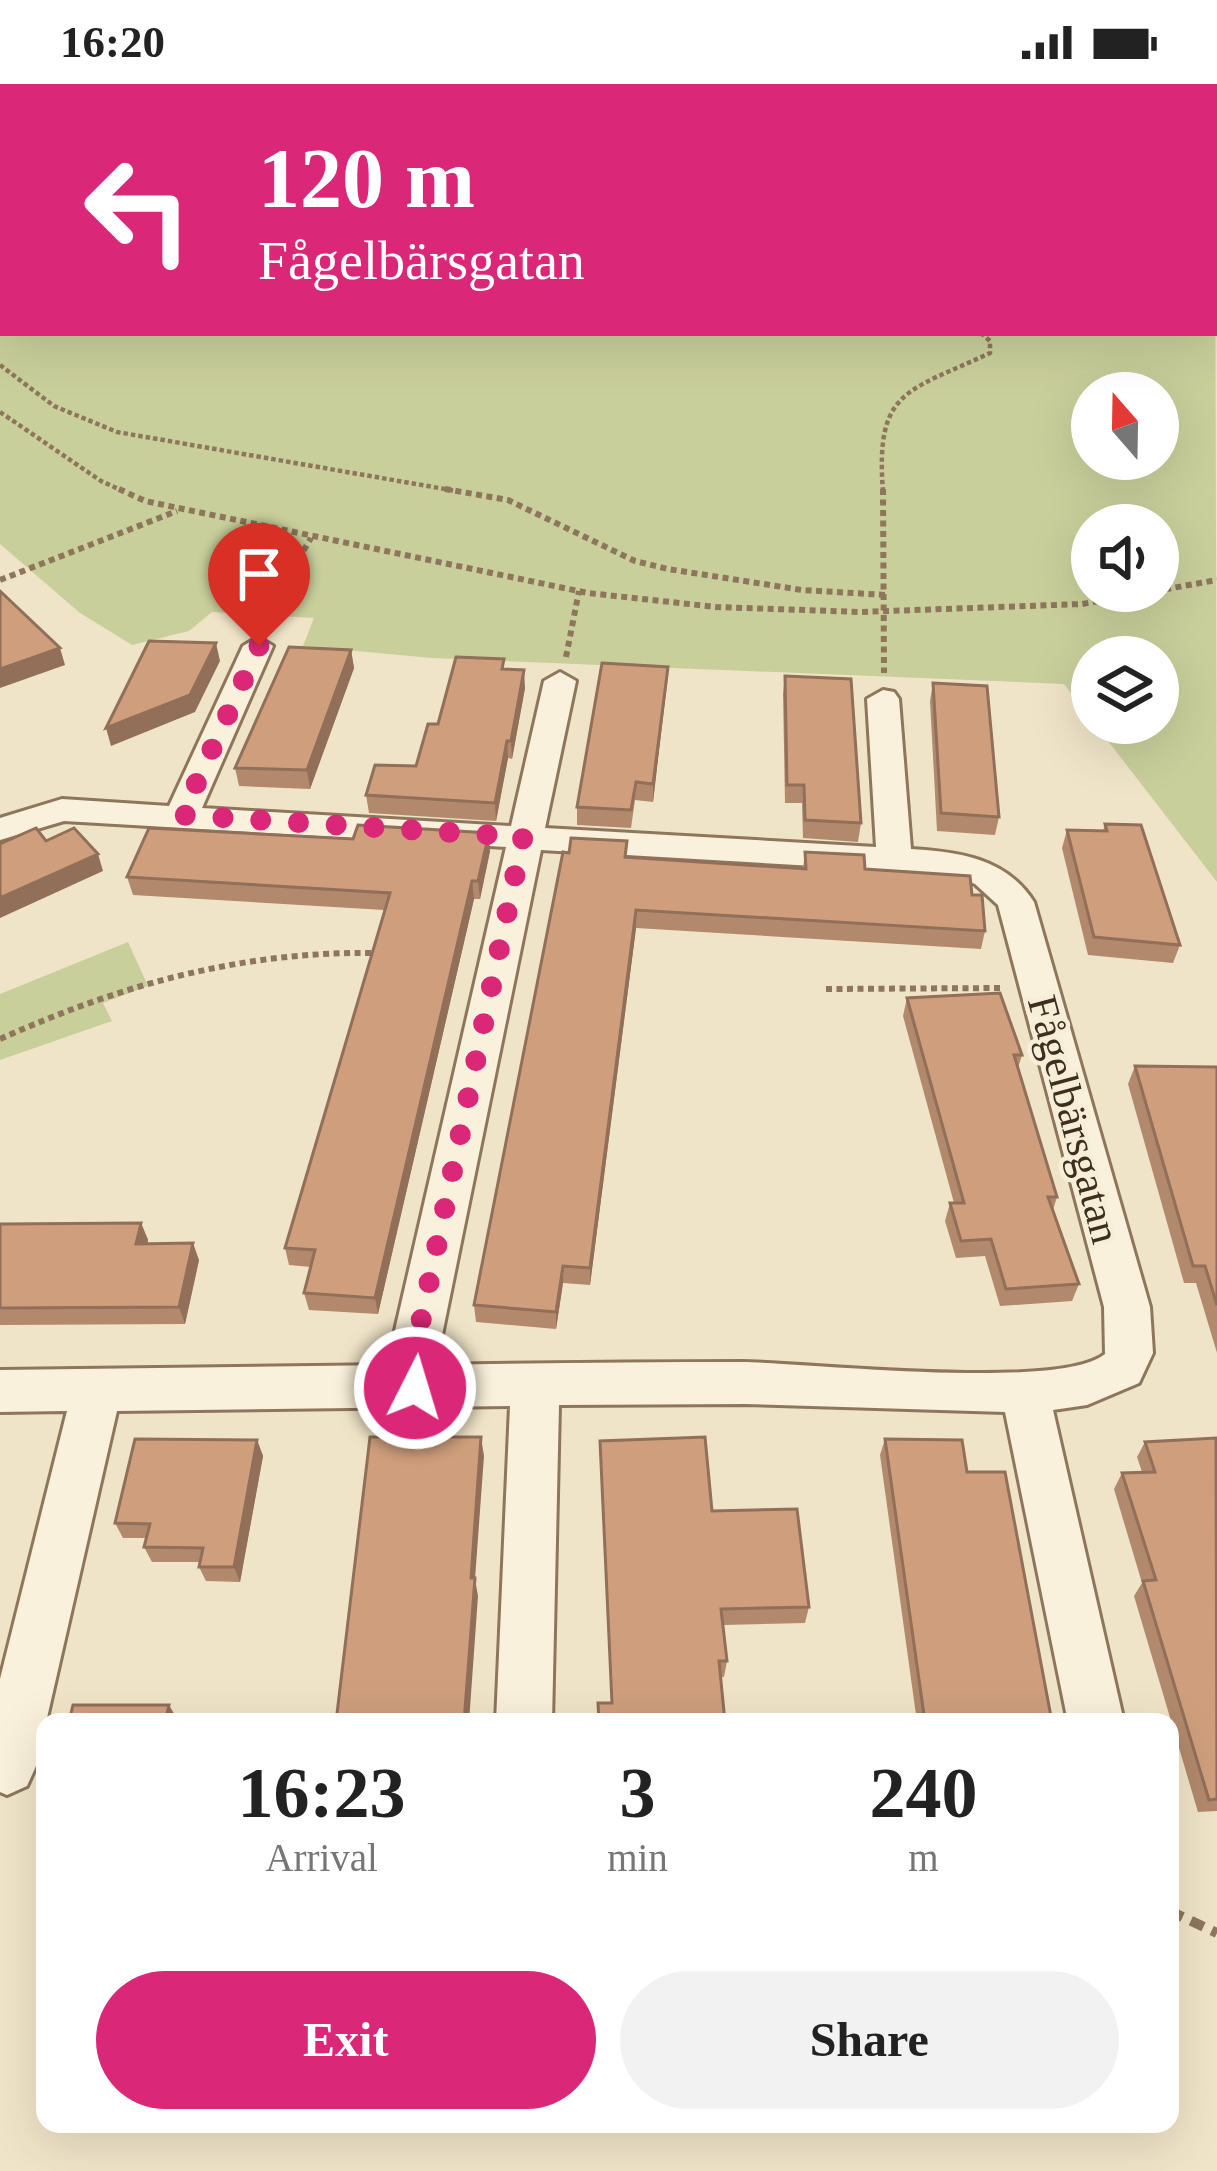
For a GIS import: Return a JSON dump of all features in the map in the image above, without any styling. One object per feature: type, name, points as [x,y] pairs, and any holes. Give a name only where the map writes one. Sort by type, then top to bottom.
[{"type":"street","points":[[182,815],[259,646]]},
{"type":"street","points":[[415,1388],[418,1335],[560,681]]},
{"type":"street","points":[[883,699],[893,860]]},
{"type":"street","name":"Fågelbärsgatan","points":[[0,829],[62,810],[182,815],[951,863],[981,871],[1003,884],[1016,902],[1127,1307],[1132,1349],[1119,1372],[1086,1386],[1025,1391],[747,1383],[0,1391]]},
{"type":"street","points":[[524,1713],[535,1388]]},
{"type":"street","points":[[7,1766],[97,1390]]},
{"type":"street","points":[[1025,1391],[1094,1713]]},
{"type":"path","points":[[883,699],[886,595],[879,439],[903,394],[990,353],[990,341],[984,336]]},
{"type":"path","points":[[0,365],[22,387],[77,418],[117,432],[508,500],[634,561],[802,590],[886,595]]},
{"type":"path","points":[[0,412],[101,481],[177,511],[579,591],[716,607],[886,611],[1082,604],[1217,580]]},
{"type":"path","points":[[0,580],[177,511]]},
{"type":"path","points":[[259,646],[254,638],[266,611],[311,538]]},
{"type":"path","points":[[560,681],[579,591]]},
{"type":"path","points":[[0,1040],[90,1001],[228,958],[287,951],[389,953]]},
{"type":"path","points":[[826,989],[1038,988]]},
{"type":"path","points":[[1179,1915],[1217,1933]]},
{"type":"green space","points":[[0,336],[1215,336],[1217,882],[1110,744],[1179,744],[1179,636],[1071,636],[1071,693],[1064,684],[431,658],[303,646],[314,618],[212,612],[189,631],[132,645],[80,613],[0,544]]},
{"type":"green space","points":[[128,942],[148,986],[103,1003],[112,1021],[0,1060],[0,994]]},
{"type":"building","points":[[0,591],[60,648],[0,669]]},
{"type":"building","points":[[149,641],[216,643],[190,695],[106,728]]},
{"type":"building","points":[[289,647],[351,650],[307,770],[235,768]]},
{"type":"building","points":[[456,657],[504,659],[502,669],[524,670],[495,803],[366,795],[375,765],[416,766],[428,724],[438,724]]},
{"type":"building","points":[[602,663],[668,667],[653,784],[636,782],[631,810],[577,807]]},
{"type":"building","points":[[785,676],[851,679],[861,823],[805,820],[804,785],[787,785]]},
{"type":"building","points":[[933,683],[987,686],[999,817],[941,813]]},
{"type":"building","points":[[1105,824],[1141,825],[1180,945],[1094,937],[1067,830],[1107,831]]},
{"type":"building","points":[[358,825],[489,833],[478,881],[472,881],[375,1298],[304,1293],[315,1250],[285,1248],[390,893],[127,877],[149,828],[353,839]]},
{"type":"building","points":[[36,828],[46,841],[74,828],[98,854],[0,898],[0,844]]},
{"type":"building","points":[[571,838],[627,841],[625,857],[806,869],[805,852],[864,855],[865,869],[970,876],[972,895],[982,895],[985,931],[636,910],[590,1268],[563,1266],[556,1312],[474,1305],[563,852],[569,853]]},
{"type":"building","points":[[1000,993],[1022,1055],[1014,1055],[1057,1197],[1048,1197],[1079,1284],[1006,1289],[991,1239],[961,1241],[950,1203],[964,1203],[907,998]]},
{"type":"building","points":[[1135,1066],[1217,1067],[1217,1305],[1205,1266],[1193,1266]]},
{"type":"building","points":[[141,1223],[136,1244],[193,1243],[179,1307],[0,1308],[0,1224]]},
{"type":"building","points":[[370,1437],[481,1437],[465,1713],[337,1713]]},
{"type":"building","points":[[705,1437],[712,1511],[797,1509],[809,1607],[721,1609],[727,1661],[719,1661],[724,1713],[599,1713],[598,1703],[612,1703],[600,1441]]},
{"type":"building","points":[[1216,1438],[1217,1799],[1209,1800],[1143,1581],[1156,1580],[1122,1473],[1155,1472],[1145,1442]]},
{"type":"building","points":[[135,1439],[257,1440],[234,1567],[199,1567],[203,1548],[144,1547],[150,1524],[115,1523]]},
{"type":"building","points":[[885,1439],[962,1440],[967,1472],[1005,1472],[1050,1713],[924,1713]]},
{"type":"building","points":[[73,1705],[169,1705],[167,1713],[71,1713]]},
{"type":"route","points":[[259,646],[182,815],[523,837],[418,1335],[415,1388]]}]
